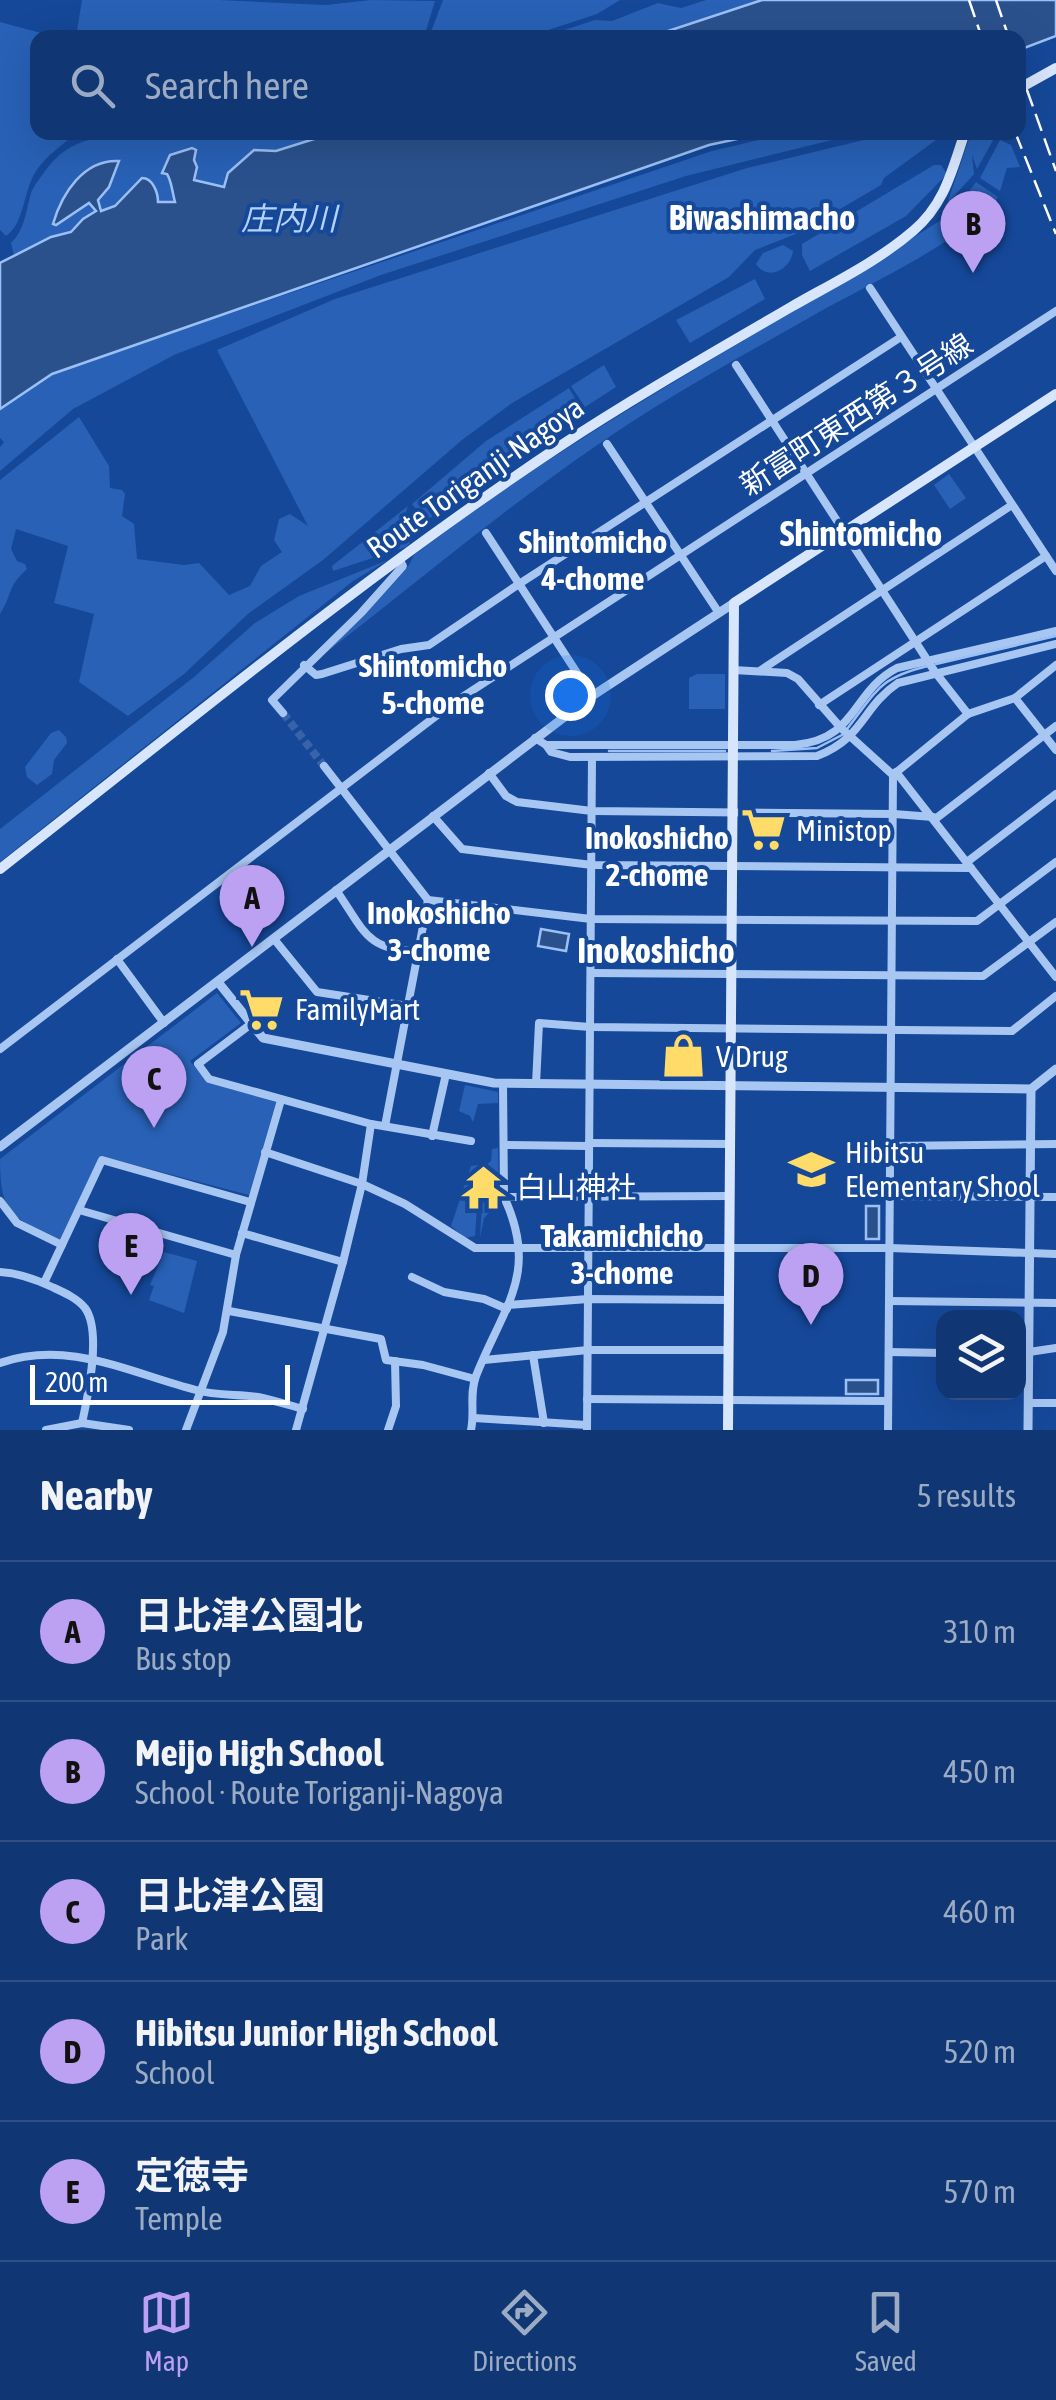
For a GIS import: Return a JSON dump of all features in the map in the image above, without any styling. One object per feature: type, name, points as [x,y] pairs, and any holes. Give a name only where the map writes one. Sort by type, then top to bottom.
[{"type":"main road","points":[[1026,85],[1056,68]]},
{"type":"main road","name":"Route Toriganji-Nagoya","points":[[0,869],[491,492],[594,424],[911,233],[943,196],[962,140]]},
{"type":"main road","points":[[728,1430],[734,603],[1056,394]]},
{"type":"street","points":[[870,288],[1056,571]]},
{"type":"street","name":"新富町東西第３号線","points":[[0,1049],[454,703],[1056,310]]},
{"type":"street","points":[[304,666],[316,675],[401,649],[429,646],[901,337]]},
{"type":"street","points":[[736,365],[934,672],[968,714]]},
{"type":"street","points":[[607,444],[718,614]]},
{"type":"street","points":[[760,670],[1012,504]]},
{"type":"street","points":[[486,533],[592,696]]},
{"type":"street","points":[[820,705],[1046,556]]},
{"type":"street","points":[[282,714],[272,700],[361,613],[403,566],[399,559]]},
{"type":"street","points":[[0,1147],[535,738],[734,603]]},
{"type":"street","points":[[535,738],[552,752],[570,757],[733,752],[806,744],[846,733],[886,673],[1056,631]]},
{"type":"street","points":[[546,745],[817,756],[888,690],[908,679],[1056,644]]},
{"type":"street","points":[[888,1430],[895,774],[968,714],[1015,698],[1056,665]]},
{"type":"street","points":[[734,670],[787,673],[806,687],[846,733],[895,774],[1056,976]]},
{"type":"street","points":[[1015,698],[1056,750]]},
{"type":"street","points":[[489,773],[506,796],[518,802],[592,811],[894,814],[933,818],[1056,726]]},
{"type":"street","points":[[474,1418],[587,1428],[592,756]]},
{"type":"street","points":[[324,766],[428,900],[591,919],[977,921],[1056,862]]},
{"type":"street","points":[[433,816],[462,849],[592,865],[969,865],[1056,794]]},
{"type":"street","points":[[336,890],[373,942],[387,950],[418,951]]},
{"type":"street","points":[[385,1126],[428,900]]},
{"type":"street","points":[[590,973],[983,976],[1056,922]]},
{"type":"street","points":[[274,939],[317,992],[408,1006]]},
{"type":"street","points":[[117,959],[164,1022]]},
{"type":"street","points":[[218,982],[268,1039],[503,1084],[1030,1089],[1056,1069]]},
{"type":"street","points":[[536,1084],[539,1023],[590,1028],[1012,1031],[1056,996]]},
{"type":"street","points":[[251,1024],[198,1064],[209,1079],[371,1124],[471,1142]]},
{"type":"street","points":[[432,1136],[446,1074]]},
{"type":"street","points":[[471,1430],[475,1379],[520,1273],[512,1215],[504,1197],[503,1084]]},
{"type":"street","points":[[1028,1430],[1030,1089]]},
{"type":"street","points":[[186,1430],[229,1311],[236,1255],[280,1100]]},
{"type":"street","points":[[296,1430],[344,1262],[371,1124]]},
{"type":"street","points":[[504,1146],[730,1144]]},
{"type":"street","points":[[891,1146],[1056,1144]]},
{"type":"street","points":[[265,1152],[362,1184],[405,1204],[464,1244],[484,1250],[890,1248],[1056,1254]]},
{"type":"street","points":[[44,1283],[102,1160],[250,1202]]},
{"type":"street","points":[[504,1197],[730,1196]]},
{"type":"street","points":[[890,1196],[1056,1197]]},
{"type":"street","points":[[0,1201],[17,1223],[62,1245]]},
{"type":"street","points":[[79,1210],[236,1255]]},
{"type":"street","points":[[242,1234],[344,1262]]},
{"type":"street","points":[[0,1272],[17,1273],[44,1283],[86,1308],[92,1357],[78,1426]]},
{"type":"street","points":[[412,1277],[444,1292],[507,1307],[588,1299],[729,1300]]},
{"type":"street","points":[[889,1301],[1056,1303]]},
{"type":"street","points":[[229,1311],[381,1339],[386,1360],[475,1379]]},
{"type":"street","points":[[1026,1354],[1056,1348]]},
{"type":"street","points":[[484,1360],[588,1350],[728,1350]]},
{"type":"street","points":[[0,1362],[23,1354],[54,1352],[92,1357],[200,1392],[257,1397],[303,1409]]},
{"type":"street","points":[[889,1352],[936,1353]]},
{"type":"street","points":[[533,1355],[544,1422]]},
{"type":"street","points":[[388,1430],[396,1406],[395,1361]]},
{"type":"street","points":[[587,1399],[888,1401]]},
{"type":"street","points":[[1028,1404],[1056,1403]]},
{"type":"street","points":[[46,1430],[78,1426],[130,1430]]},
{"type":"shaded area","points":[[82,0],[326,5],[371,0],[435,1],[426,30],[77,30]]},
{"type":"shaded area","points":[[443,0],[620,0],[597,14],[548,30],[432,30]]},
{"type":"shaded area","points":[[706,0],[762,0],[671,30],[564,30],[595,20],[612,21],[658,3],[681,8]]},
{"type":"shaded area","points":[[0,22],[30,30],[30,140],[68,140],[36,171],[12,230],[6,236],[0,230]]},
{"type":"shaded area","points":[[311,140],[276,151],[254,150],[228,173],[224,187],[194,180],[194,158],[167,173],[175,202],[158,202],[149,181],[139,180],[115,206],[83,218],[71,232],[51,237],[14,256],[11,243],[22,226],[37,183],[59,155],[84,141]]},
{"type":"shaded area","points":[[758,140],[832,140],[686,176],[381,275],[174,355],[73,409],[0,471],[0,447],[4,442],[0,438],[0,409],[60,367],[712,151]]},
{"type":"shaded area","points":[[864,140],[936,140],[884,178],[881,185],[801,232],[755,250],[729,277],[512,403],[462,440],[323,560],[249,613],[184,674],[128,716],[79,682],[94,614],[54,603],[68,546],[16,529],[11,549],[27,569],[13,586],[0,614],[0,480],[79,417],[109,466],[110,488],[125,494],[122,516],[134,524],[137,559],[199,563],[229,595],[250,586],[261,566],[282,552],[274,540],[279,519],[290,514],[308,526],[217,350],[335,299],[747,168]]},
{"type":"shaded area","points":[[969,140],[993,140],[977,169],[972,155],[974,174],[947,204]]},
{"type":"shaded area","points":[[1000,140],[1011,145],[1020,167],[1007,168],[1000,191],[980,178]]},
{"type":"shaded area","points":[[934,165],[941,165],[947,174],[906,216],[810,271],[802,255],[802,244]]},
{"type":"shaded area","points":[[976,182],[998,197],[969,226],[621,429],[522,499],[315,661],[409,565],[414,555],[477,509],[606,423],[938,222]]},
{"type":"shaded area","points":[[783,245],[793,251],[784,268],[772,273],[756,264],[763,253]]},
{"type":"shaded area","points":[[755,279],[765,299],[690,343],[676,320]]},
{"type":"shaded area","points":[[604,365],[616,387],[585,407],[571,386]]},
{"type":"shaded area","points":[[569,388],[581,409],[426,521],[412,504],[486,441]]},
{"type":"shaded area","points":[[949,474],[966,498],[950,509],[934,485]]},
{"type":"shaded area","points":[[408,506],[399,531],[410,543],[406,547],[333,571],[332,566]]},
{"type":"shaded area","points":[[388,560],[353,581],[0,862],[0,829],[194,677],[255,623],[299,596]]},
{"type":"shaded area","points":[[697,674],[725,674],[725,709],[689,709],[689,678]]},
{"type":"shaded area","points":[[59,730],[67,743],[54,760],[52,774],[37,785],[27,777],[25,767],[51,733]]},
{"type":"shaded area","points":[[217,993],[241,1023],[190,1061],[207,1082],[276,1102],[249,1195],[100,1156],[60,1240],[30,1226],[12,1212],[3,1192],[0,1159]]},
{"type":"shaded area","points":[[465,1085],[498,1092],[498,1103],[478,1104],[473,1122],[459,1111]]},
{"type":"shaded area","points":[[498,1148],[499,1202],[484,1218],[480,1238],[484,1167],[491,1161],[492,1149]]},
{"type":"shaded area","points":[[478,1165],[479,1196],[471,1203],[477,1207],[475,1236],[465,1238],[451,1226],[471,1166]]},
{"type":"shaded area","points":[[164,1252],[197,1261],[184,1313],[149,1300],[154,1286],[150,1285]]},
{"type":"water","points":[[762,0],[1056,0],[1056,36],[1026,47],[1026,30],[671,30]]},
{"type":"water","name":"庄内川","points":[[311,140],[732,140],[52,374],[0,409],[0,263],[51,237],[71,232],[96,211],[89,203],[53,224],[76,180],[95,166],[119,161],[109,187],[98,200],[101,211],[115,206],[142,178],[152,183],[158,202],[175,202],[169,177],[162,173],[170,155],[196,150],[194,180],[224,187],[228,173],[254,150],[276,151]]},
{"type":"water","points":[[541,929],[569,934],[566,951],[538,946]]},
{"type":"water","points":[[866,1206],[879,1206],[879,1239],[866,1239]]},
{"type":"water","points":[[846,1380],[878,1380],[878,1394],[846,1394]]},
{"type":"waterway","points":[[936,664],[1056,636]]},
{"type":"waterway","points":[[847,729],[888,681],[928,666]]},
{"type":"waterway","points":[[772,751],[817,748],[842,735]]},
{"type":"waterway","points":[[609,751],[725,751]]},
{"type":"tunnel","points":[[283,713],[324,766]]},
{"type":"railway","points":[[969,0],[979,30]]},
{"type":"railway","points":[[996,0],[1006,30]]},
{"type":"railway","points":[[1026,87],[1056,171]]},
{"type":"railway","points":[[1018,140],[1056,234]]},
{"type":"place","name":"Meijo High School","points":[[973,273]]},
{"type":"place","name":"Ministop","points":[[763,830]]},
{"type":"place","name":"日比津公園北","points":[[252,947]]},
{"type":"place","name":"FamilyMart","points":[[262,1009]]},
{"type":"place","name":"V Drug","points":[[683,1056]]},
{"type":"place","name":"日比津公園","points":[[154,1128]]},
{"type":"place","name":"Hibitsu Elementary Shool","points":[[812,1169]]},
{"type":"place","name":"白山神社","points":[[483,1187]]},
{"type":"place","name":"定徳寺","points":[[131,1295]]},
{"type":"place","name":"Hibitsu Junior High School","points":[[811,1325]]},
{"type":"district","name":"Biwashimacho","points":[[762,217]]},
{"type":"district","name":"Shintomicho","points":[[861,533]]},
{"type":"district","name":"Shintomicho 4-chome","points":[[593,560]]},
{"type":"district","name":"Shintomicho 5-chome","points":[[433,684]]},
{"type":"district","name":"Inokoshicho 2-chome","points":[[657,856]]},
{"type":"district","name":"Inokoshicho 3-chome","points":[[439,930]]},
{"type":"district","name":"Inokoshicho","points":[[656,950]]},
{"type":"district","name":"Takamichicho 3-chome","points":[[622,1254]]}]
